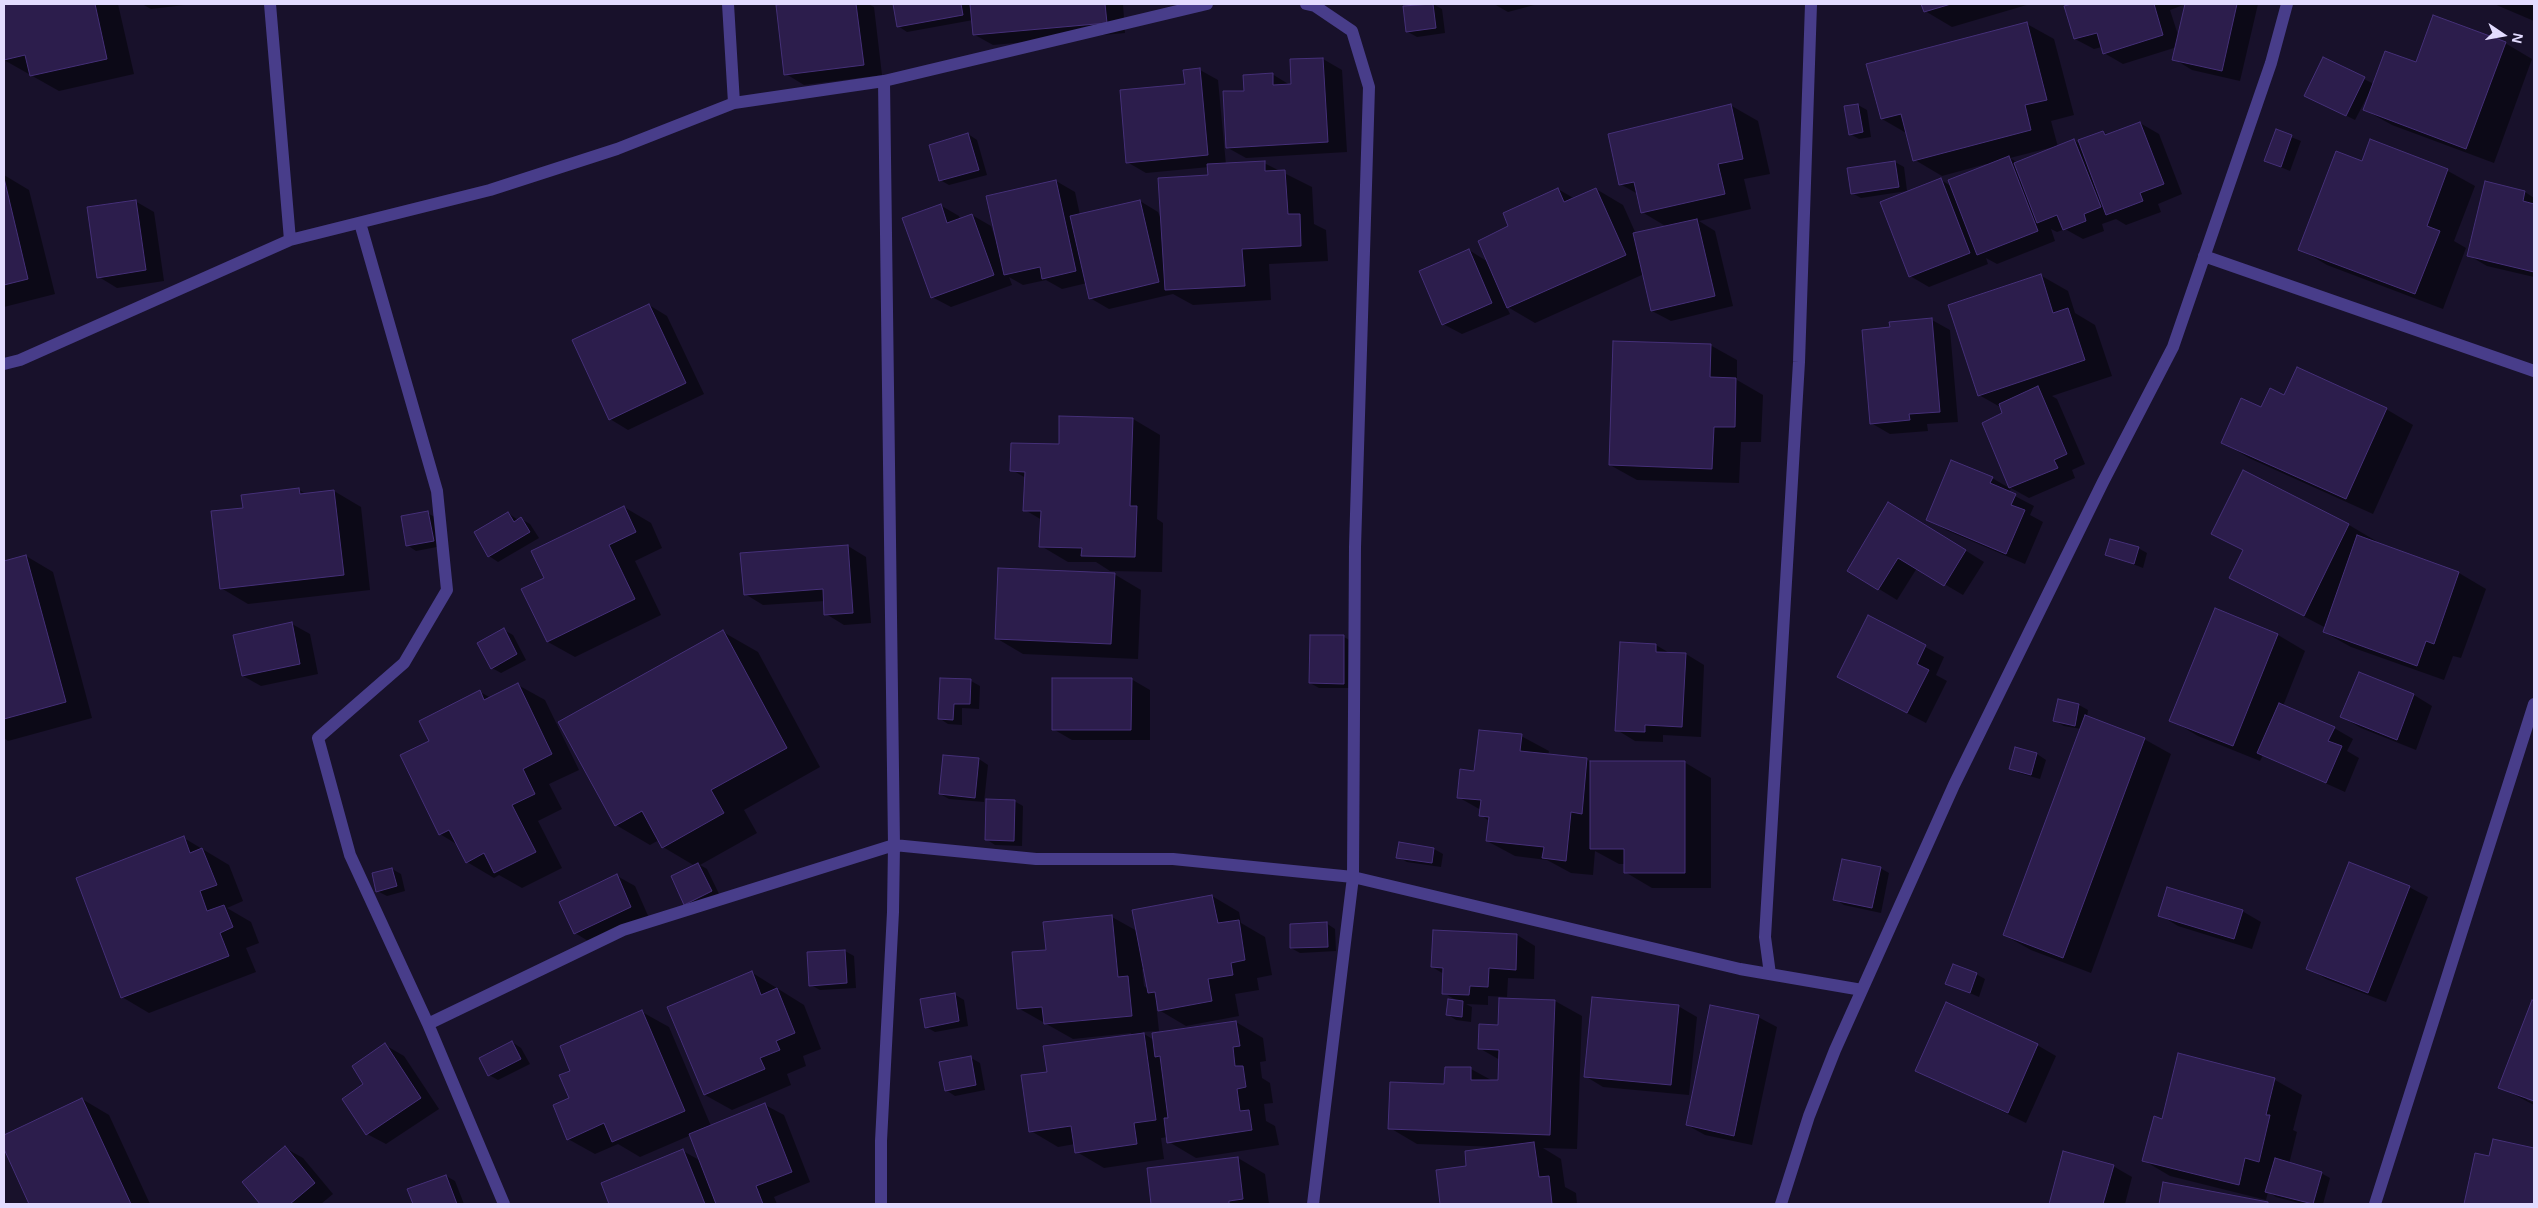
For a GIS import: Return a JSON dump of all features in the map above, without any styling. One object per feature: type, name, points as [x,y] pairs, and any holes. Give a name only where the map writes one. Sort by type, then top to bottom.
[{"type":"street","points":[[270,4],[290,240]]},
{"type":"street","points":[[728,4],[734,103]]},
{"type":"street","points":[[4,364],[20,360],[290,240],[508,184],[617,149],[734,103],[884,81],[1207,4]]},
{"type":"street","points":[[1306,4],[1315,6],[1352,31],[1369,87],[1355,547],[1353,877],[1313,1204]]},
{"type":"street","points":[[1770,974],[1765,938],[1799,362],[1811,4]]},
{"type":"street","points":[[1781,1204],[1809,1116],[1862,990],[1954,785],[2103,482],[2173,347],[2271,63],[2287,4]]},
{"type":"street","points":[[881,1204],[881,1141],[894,912],[884,81]]},
{"type":"street","points":[[360,223],[437,491],[447,590],[404,663],[318,738],[350,855],[428,1024],[504,1204]]},
{"type":"street","points":[[2204,256],[2534,371]]},
{"type":"street","points":[[2375,1204],[2534,704]]},
{"type":"street","points":[[428,1024],[623,930],[894,845],[1036,859],[1173,858],[1353,877],[1740,969],[1862,990]]},
{"type":"building","points":[[4,4],[95,4],[107,59],[30,76],[25,55],[4,60]]},
{"type":"building","points":[[856,4],[864,65],[784,75],[776,5]]},
{"type":"building","points":[[893,4],[961,4],[963,15],[897,27]]},
{"type":"building","points":[[970,4],[1105,4],[1107,23],[973,35]]},
{"type":"building","points":[[1433,4],[1436,28],[1406,32],[1403,6]]},
{"type":"building","points":[[1921,4],[1951,4],[1924,12]]},
{"type":"building","points":[[2072,4],[2154,4],[2163,35],[2103,54],[2097,33],[2074,39],[2064,6]]},
{"type":"building","points":[[2185,4],[2237,4],[2222,71],[2172,60]]},
{"type":"building","points":[[2433,15],[2506,42],[2466,149],[2363,110],[2385,51],[2416,62]]},
{"type":"building","points":[[2027,22],[2047,100],[2025,105],[2031,130],[1913,161],[1901,114],[1881,119],[1866,64]]},
{"type":"building","points":[[2323,57],[2365,77],[2346,116],[2304,96]]},
{"type":"building","points":[[1323,58],[1328,142],[1226,148],[1223,91],[1244,91],[1243,75],[1273,73],[1273,85],[1291,84],[1290,59]]},
{"type":"building","points":[[1200,68],[1208,155],[1126,163],[1120,90],[1185,84],[1183,70]]},
{"type":"building","points":[[1731,104],[1743,159],[1718,164],[1725,194],[1641,213],[1634,182],[1619,185],[1608,134]]},
{"type":"building","points":[[1858,104],[1863,132],[1849,135],[1844,106]]},
{"type":"building","points":[[2140,122],[2164,184],[2140,193],[2143,201],[2106,215],[2078,140],[2103,131],[2105,135]]},
{"type":"building","points":[[2276,129],[2292,135],[2281,167],[2264,161]]},
{"type":"building","points":[[968,133],[979,170],[939,181],[929,145]]},
{"type":"building","points":[[2074,139],[2101,207],[2084,214],[2086,221],[2063,230],[2057,215],[2037,223],[2014,163]]},
{"type":"building","points":[[2370,139],[2448,169],[2427,226],[2440,231],[2415,294],[2298,250],[2336,151],[2362,161]]},
{"type":"building","points":[[2009,156],[2038,231],[1977,255],[1948,180]]},
{"type":"building","points":[[1265,161],[1265,171],[1285,170],[1288,214],[1300,214],[1301,246],[1242,249],[1245,286],[1165,290],[1158,178],[1208,175],[1207,164]]},
{"type":"building","points":[[1895,161],[1899,187],[1851,194],[1847,168]]},
{"type":"building","points":[[4,178],[28,279],[4,285]]},
{"type":"building","points":[[1941,178],[1970,253],[1909,277],[1880,202]]},
{"type":"building","points":[[1056,180],[1076,271],[1042,279],[1040,267],[1004,275],[986,196]]},
{"type":"building","points":[[2485,181],[2525,191],[2523,201],[2534,204],[2534,272],[2467,256]]},
{"type":"building","points":[[1558,188],[1564,202],[1596,188],[1626,255],[1507,308],[1478,241],[1508,226],[1503,213]]},
{"type":"building","points":[[136,200],[146,270],[97,278],[87,207]]},
{"type":"building","points":[[1140,200],[1159,282],[1089,299],[1070,216]]},
{"type":"building","points":[[941,204],[947,223],[972,214],[994,275],[931,298],[902,218]]},
{"type":"building","points":[[1697,219],[1715,296],[1651,311],[1633,233]]},
{"type":"building","points":[[1469,249],[1492,303],[1442,325],[1419,271]]},
{"type":"building","points":[[2041,274],[2053,313],[2068,308],[2085,360],[1978,396],[1948,305]]},
{"type":"building","points":[[649,304],[686,383],[609,420],[572,340]]},
{"type":"building","points":[[1932,318],[1940,412],[1909,414],[1910,420],[1870,424],[1862,330],[1890,327],[1889,322]]},
{"type":"building","points":[[1613,341],[1711,344],[1710,377],[1736,378],[1735,427],[1714,427],[1712,469],[1609,465]]},
{"type":"building","points":[[2297,367],[2387,408],[2346,499],[2221,443],[2241,398],[2261,407],[2270,388],[2284,395]]},
{"type":"building","points":[[2038,386],[2067,454],[2054,460],[2058,468],[2009,488],[1982,423],[2002,413],[1999,404]]},
{"type":"building","points":[[1059,416],[1133,418],[1130,506],[1137,506],[1135,557],[1081,556],[1082,548],[1039,547],[1041,511],[1023,511],[1025,472],[1010,471],[1011,443],[1059,444]]},
{"type":"building","points":[[1951,460],[1993,477],[1990,483],[2016,494],[2011,505],[2025,510],[2006,554],[1926,520]]},
{"type":"building","points":[[2243,470],[2349,524],[2304,616],[2229,578],[2243,550],[2211,534]]},
{"type":"building","points":[[299,488],[300,494],[334,490],[344,575],[220,589],[211,511],[243,508],[241,495]]},
{"type":"building","points":[[1888,502],[1966,550],[1944,586],[1898,558],[1878,590],[1847,571]]},
{"type":"building","points":[[624,506],[636,532],[609,545],[635,599],[547,642],[521,589],[544,578],[531,551]]},
{"type":"building","points":[[428,511],[434,541],[406,546],[401,516]]},
{"type":"building","points":[[508,512],[514,522],[521,517],[530,532],[488,557],[474,532]]},
{"type":"building","points":[[2357,535],[2459,572],[2434,644],[2426,641],[2417,666],[2323,632]]},
{"type":"building","points":[[2110,539],[2139,547],[2134,564],[2105,555]]},
{"type":"building","points":[[848,545],[853,613],[824,615],[823,589],[744,595],[740,553]]},
{"type":"building","points":[[26,555],[66,702],[4,719],[4,561]]},
{"type":"building","points":[[998,568],[1115,573],[1111,644],[995,639]]},
{"type":"building","points":[[2215,608],[2278,634],[2233,746],[2169,721]]},
{"type":"building","points":[[1868,615],[1926,645],[1917,664],[1929,670],[1907,713],[1837,677]]},
{"type":"building","points":[[292,622],[300,664],[242,676],[233,635]]},
{"type":"building","points":[[504,628],[517,654],[491,669],[477,643]]},
{"type":"building","points":[[723,630],[787,748],[711,790],[724,813],[662,848],[642,811],[615,826],[558,722]]},
{"type":"building","points":[[1310,635],[1344,635],[1344,684],[1309,683]]},
{"type":"building","points":[[1620,642],[1656,644],[1656,652],[1686,653],[1682,727],[1645,725],[1645,732],[1615,731]]},
{"type":"building","points":[[2359,672],[2414,694],[2397,740],[2340,717]]},
{"type":"building","points":[[940,678],[971,679],[970,704],[954,704],[953,720],[938,719]]},
{"type":"building","points":[[1052,678],[1132,678],[1131,730],[1052,730]]},
{"type":"building","points":[[518,683],[552,754],[523,769],[535,794],[512,805],[536,852],[494,873],[484,853],[466,863],[449,830],[439,835],[400,755],[429,741],[419,721],[480,690],[484,700]]},
{"type":"building","points":[[2058,699],[2079,704],[2075,726],[2053,721]]},
{"type":"building","points":[[2279,703],[2335,727],[2328,741],[2342,746],[2326,783],[2257,753]]},
{"type":"building","points":[[2085,715],[2145,738],[2063,958],[2003,935]]},
{"type":"building","points":[[1479,730],[1522,734],[1520,751],[1587,758],[1582,814],[1571,812],[1566,861],[1542,858],[1544,847],[1486,841],[1489,817],[1479,816],[1481,800],[1457,798],[1460,769],[1474,771]]},
{"type":"building","points":[[2015,747],[2037,753],[2031,775],[2009,769]]},
{"type":"building","points":[[943,755],[979,758],[975,798],[939,794]]},
{"type":"building","points":[[1590,761],[1685,761],[1685,873],[1624,873],[1624,849],[1590,849]]},
{"type":"building","points":[[986,799],[1015,800],[1014,841],[985,840]]},
{"type":"building","points":[[184,836],[190,853],[202,848],[217,885],[200,891],[207,911],[224,905],[233,927],[220,933],[229,956],[121,998],[76,878]]},
{"type":"building","points":[[1399,842],[1434,848],[1432,863],[1396,858]]},
{"type":"building","points":[[1842,859],[1881,867],[1872,908],[1833,900]]},
{"type":"building","points":[[2349,862],[2410,886],[2368,993],[2306,969]]},
{"type":"building","points":[[698,863],[712,891],[684,905],[671,876]]},
{"type":"building","points":[[392,868],[397,886],[376,892],[372,873]]},
{"type":"building","points":[[617,874],[631,907],[574,934],[559,902]]},
{"type":"building","points":[[2167,887],[2243,910],[2234,939],[2158,916]]},
{"type":"building","points":[[1212,895],[1218,923],[1239,920],[1245,960],[1231,963],[1233,975],[1208,979],[1212,1001],[1158,1011],[1155,992],[1148,993],[1132,910]]},
{"type":"building","points":[[1112,915],[1118,977],[1128,976],[1132,1016],[1044,1024],[1042,1007],[1017,1009],[1012,952],[1046,950],[1043,922]]},
{"type":"building","points":[[1327,922],[1328,947],[1290,948],[1290,924]]},
{"type":"building","points":[[1433,930],[1517,934],[1516,970],[1489,968],[1488,987],[1470,986],[1469,995],[1442,994],[1443,968],[1431,967]]},
{"type":"building","points":[[845,950],[847,983],[809,986],[807,952]]},
{"type":"building","points":[[1953,964],[1977,973],[1970,993],[1945,984]]},
{"type":"building","points":[[752,971],[761,995],[777,988],[795,1033],[776,1041],[780,1050],[760,1058],[765,1069],[704,1095],[667,1007]]},
{"type":"building","points":[[955,993],[959,1021],[925,1028],[920,999]]},
{"type":"building","points":[[1592,997],[1679,1005],[1671,1085],[1584,1077]]},
{"type":"building","points":[[1499,998],[1555,1000],[1550,1135],[1388,1129],[1390,1082],[1444,1084],[1445,1067],[1471,1067],[1471,1080],[1498,1080],[1499,1050],[1478,1049],[1479,1024],[1498,1025]]},
{"type":"building","points":[[1448,999],[1463,1001],[1462,1017],[1446,1015]]},
{"type":"building","points":[[2532,1000],[2534,1001],[2534,1101],[2498,1088]]},
{"type":"building","points":[[1946,1002],[2038,1044],[2008,1113],[1915,1071]]},
{"type":"building","points":[[1710,1005],[1759,1015],[1734,1136],[1686,1125]]},
{"type":"building","points":[[642,1010],[685,1111],[612,1142],[604,1123],[567,1140],[553,1105],[569,1098],[559,1075],[570,1071],[560,1046]]},
{"type":"building","points":[[1236,1021],[1240,1046],[1233,1047],[1235,1066],[1243,1066],[1246,1087],[1237,1089],[1240,1111],[1249,1110],[1252,1130],[1167,1143],[1164,1118],[1168,1118],[1160,1056],[1155,1057],[1152,1033]]},
{"type":"building","points":[[1144,1033],[1156,1120],[1134,1123],[1137,1144],[1075,1153],[1071,1126],[1029,1132],[1021,1075],[1047,1072],[1043,1046]]},
{"type":"building","points":[[512,1041],[521,1059],[488,1076],[479,1058]]},
{"type":"building","points":[[385,1043],[421,1098],[366,1135],[342,1099],[363,1084],[352,1066]]},
{"type":"building","points":[[2178,1053],[2275,1078],[2266,1115],[2270,1115],[2259,1162],[2245,1158],[2239,1185],[2142,1161],[2154,1116],[2162,1119]]},
{"type":"building","points":[[971,1056],[976,1085],[945,1091],[939,1062]]},
{"type":"building","points":[[82,1098],[131,1204],[29,1204],[4,1149],[4,1135]]},
{"type":"building","points":[[765,1103],[792,1172],[756,1186],[763,1204],[716,1204],[689,1134]]},
{"type":"building","points":[[2493,1139],[2534,1148],[2534,1204],[2464,1204],[2475,1153],[2489,1156]]},
{"type":"building","points":[[1534,1142],[1539,1177],[1549,1176],[1552,1204],[1440,1204],[1436,1170],[1466,1166],[1465,1151]]},
{"type":"building","points":[[285,1146],[315,1183],[290,1204],[260,1204],[242,1182]]},
{"type":"building","points":[[683,1149],[705,1204],[609,1204],[601,1183]]},
{"type":"building","points":[[2063,1151],[2114,1165],[2103,1204],[2049,1204]]},
{"type":"building","points":[[1238,1157],[1243,1199],[1229,1201],[1229,1204],[1151,1204],[1147,1168]]},
{"type":"building","points":[[2275,1158],[2322,1172],[2313,1204],[2265,1192]]},
{"type":"building","points":[[446,1175],[457,1204],[413,1204],[407,1189]]},
{"type":"building","points":[[2163,1182],[2268,1202],[2268,1204],[2159,1204]]}]
